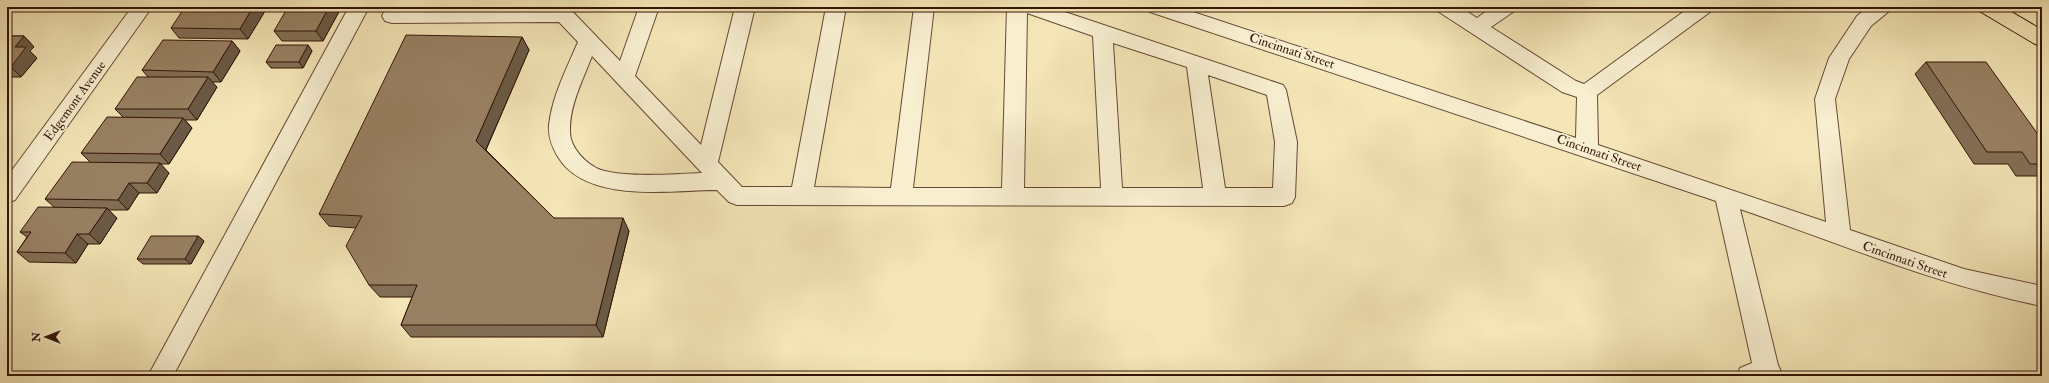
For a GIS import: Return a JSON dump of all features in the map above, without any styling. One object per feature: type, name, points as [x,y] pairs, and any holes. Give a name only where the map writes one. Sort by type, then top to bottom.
[{"type":"main road","points":[[1988,7],[2042,38]]},
{"type":"street","name":"Edgemont Avenue","points":[[7,194],[142,7]]},
{"type":"street","points":[[160,376],[359,7]]},
{"type":"street","points":[[396,7],[392,16],[484,11],[565,11],[588,41],[737,196],[1284,198],[1286,142],[1276,90],[1029,7]]},
{"type":"street","points":[[624,78],[649,7]]},
{"type":"street","points":[[707,164],[745,7]]},
{"type":"street","points":[[801,196],[836,7]]},
{"type":"street","points":[[901,196],[924,7]]},
{"type":"street","points":[[1013,196],[1016,7]]},
{"type":"street","points":[[1446,7],[1569,87],[1587,92]]},
{"type":"street","points":[[1477,27],[1506,7]]},
{"type":"street","points":[[1587,92],[1703,7]]},
{"type":"street","points":[[1839,236],[1825,99],[1839,58],[1864,21],[1881,7]]},
{"type":"street","name":"Cincinnati Street","points":[[1164,8],[1726,196],[1946,275],[2007,290],[2042,296]]},
{"type":"street","points":[[1103,32],[1112,197]]},
{"type":"street","points":[[588,41],[561,114],[559,134],[565,152],[580,168],[600,177],[622,181],[723,181]]},
{"type":"street","points":[[1196,63],[1215,197]]},
{"type":"street","points":[[1587,92],[1587,149]]},
{"type":"street","points":[[1726,196],[1762,373]]},
{"type":"building","points":[[185,7],[253,7],[240,29],[171,28]]},
{"type":"building","points":[[288,7],[329,7],[316,31],[274,31]]},
{"type":"building","points":[[406,35],[522,37],[476,141],[554,218],[623,218],[596,325],[401,325],[417,285],[369,285],[346,246],[362,216],[319,214]]},
{"type":"building","points":[[7,36],[24,36],[15,47],[26,47],[11,67],[7,67]]},
{"type":"building","points":[[163,40],[232,41],[213,72],[142,70]]},
{"type":"building","points":[[276,45],[308,45],[299,62],[266,62]]},
{"type":"building","points":[[1926,62],[1986,62],[2042,140],[2042,164],[2030,164],[2022,152],[1987,152]]},
{"type":"building","points":[[137,77],[208,77],[188,109],[115,109]]},
{"type":"building","points":[[107,117],[183,118],[160,154],[81,153]]},
{"type":"building","points":[[72,162],[160,163],[147,183],[129,183],[118,200],[45,199]]},
{"type":"building","points":[[38,207],[107,208],[89,234],[77,234],[65,253],[17,252],[31,232],[20,232]]},
{"type":"building","points":[[151,236],[198,236],[185,259],[137,259]]},
{"type":"building","points":[[7,373],[25,373],[23,376],[7,376]]}]
